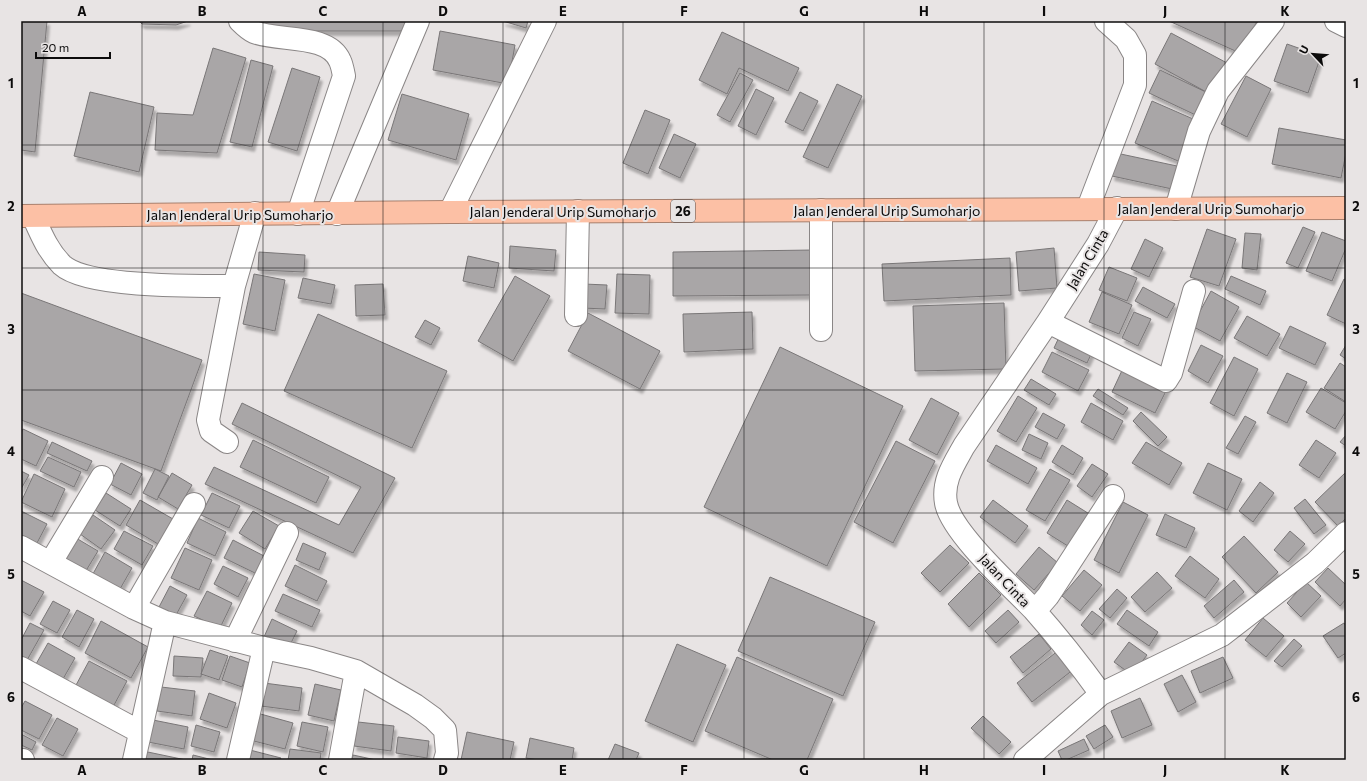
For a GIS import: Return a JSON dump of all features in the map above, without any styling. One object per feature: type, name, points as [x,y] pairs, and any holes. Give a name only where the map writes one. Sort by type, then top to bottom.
[{"type":"highway","name":"Jalan Jenderal Urip Sumoharjo","points":[[27,216],[255,213],[338,214],[1088,208],[1346,208]]},
{"type":"street","points":[[240,21],[253,32],[277,38],[312,41],[329,47],[340,60],[344,76],[298,214]]},
{"type":"street","points":[[338,214],[418,21]]},
{"type":"street","points":[[450,212],[546,21]]},
{"type":"street","points":[[1088,208],[1135,84],[1135,55],[1126,39],[1106,21]]},
{"type":"street","points":[[1176,209],[1199,131],[1218,91],[1273,21]]},
{"type":"street","points":[[1336,21],[1346,26]]},
{"type":"street","name":"Jalan Cinta","points":[[1101,694],[1078,661],[1035,611],[958,530],[946,503],[945,483],[964,446],[1048,322],[1098,244],[1117,208]]},
{"type":"street","points":[[821,210],[821,330]]},
{"type":"street","points":[[576,315],[578,212]]},
{"type":"street","points":[[227,442],[211,431],[208,420],[234,286],[255,213]]},
{"type":"street","points":[[27,216],[47,248],[64,266],[90,278],[172,287],[234,286]]},
{"type":"street","points":[[1048,322],[1166,381],[1169,378],[1175,359],[1194,291]]},
{"type":"street","points":[[51,562],[102,477]]},
{"type":"street","points":[[1035,611],[1048,596],[1113,496]]},
{"type":"street","points":[[134,608],[194,504]]},
{"type":"street","points":[[236,641],[287,533]]},
{"type":"street","points":[[1025,760],[1101,694],[1222,635],[1315,563],[1346,533]]},
{"type":"street","points":[[21,547],[134,608],[165,622],[264,648],[310,658],[356,672],[415,705],[441,726],[445,730],[447,753],[445,760]]},
{"type":"street","points":[[134,760],[165,622]]},
{"type":"street","points":[[238,760],[264,648]]},
{"type":"street","points":[[21,668],[140,732]]},
{"type":"street","points":[[340,760],[356,672]]},
{"type":"building","points":[[21,21],[47,21],[35,152],[21,150]]},
{"type":"building","points":[[139,21],[188,21],[176,25],[142,24]]},
{"type":"building","points":[[259,21],[412,21],[409,31],[263,31]]},
{"type":"building","points":[[503,21],[528,21],[526,28]]},
{"type":"building","points":[[1169,21],[1257,21],[1242,54]]},
{"type":"building","points":[[440,31],[515,45],[508,84],[433,70]]},
{"type":"building","points":[[722,32],[799,68],[788,91],[739,68],[727,94],[699,80]]},
{"type":"building","points":[[1171,33],[1227,63],[1210,94],[1155,64]]},
{"type":"building","points":[[1287,44],[1321,56],[1308,93],[1274,81]]},
{"type":"building","points":[[213,48],[246,58],[217,153],[155,150],[157,113],[193,115]]},
{"type":"building","points":[[251,60],[273,66],[252,147],[230,142]]},
{"type":"building","points":[[292,68],[320,77],[297,151],[268,142]]},
{"type":"building","points":[[1160,70],[1212,95],[1202,118],[1149,93]]},
{"type":"building","points":[[740,73],[753,80],[730,122],[717,115]]},
{"type":"building","points":[[1246,76],[1271,89],[1247,137],[1221,124]]},
{"type":"building","points":[[837,84],[862,96],[828,168],[803,157]]},
{"type":"building","points":[[756,89],[774,98],[756,135],[738,126]]},
{"type":"building","points":[[90,92],[154,107],[139,172],[74,156]]},
{"type":"building","points":[[800,92],[818,101],[803,131],[785,122]]},
{"type":"building","points":[[402,94],[469,114],[456,160],[388,140]]},
{"type":"building","points":[[1152,101],[1200,122],[1183,163],[1135,143]]},
{"type":"building","points":[[645,110],[670,120],[648,174],[623,163]]},
{"type":"building","points":[[1279,128],[1346,140],[1346,153],[1341,178],[1272,164]]},
{"type":"building","points":[[674,134],[696,144],[680,178],[659,168]]},
{"type":"building","points":[[1116,153],[1177,166],[1172,189],[1112,176]]},
{"type":"building","points":[[1303,227],[1315,232],[1298,268],[1286,263]]},
{"type":"building","points":[[1207,229],[1236,239],[1219,286],[1190,277]]},
{"type":"building","points":[[1322,232],[1346,241],[1346,248],[1332,281],[1306,271]]},
{"type":"building","points":[[1245,233],[1261,234],[1257,270],[1242,268]]},
{"type":"building","points":[[1145,239],[1163,248],[1149,277],[1131,269]]},
{"type":"building","points":[[510,246],[556,250],[554,271],[509,268]]},
{"type":"building","points":[[1054,248],[1057,288],[1019,291],[1016,252]]},
{"type":"building","points":[[813,250],[813,295],[673,296],[673,252]]},
{"type":"building","points":[[259,252],[305,255],[304,272],[258,270]]},
{"type":"building","points":[[468,256],[499,263],[494,288],[463,281]]},
{"type":"building","points":[[1010,258],[1011,295],[884,301],[882,264]]},
{"type":"building","points":[[1109,267],[1137,278],[1127,301],[1099,290]]},
{"type":"building","points":[[254,274],[285,280],[275,331],[243,324]]},
{"type":"building","points":[[617,274],[650,275],[649,314],[615,313]]},
{"type":"building","points":[[515,276],[550,296],[513,361],[478,341]]},
{"type":"building","points":[[1231,276],[1266,291],[1260,305],[1225,289]]},
{"type":"building","points":[[303,278],[335,285],[331,304],[298,298]]},
{"type":"building","points":[[1344,279],[1346,280],[1346,324],[1327,315]]},
{"type":"building","points":[[383,284],[385,315],[356,316],[355,285]]},
{"type":"building","points":[[584,284],[607,285],[605,309],[582,308]]},
{"type":"building","points":[[1143,287],[1175,304],[1167,318],[1135,301]]},
{"type":"building","points":[[1211,291],[1239,307],[1220,341],[1192,326]]},
{"type":"building","points":[[1102,292],[1132,305],[1119,334],[1089,322]]},
{"type":"building","points":[[21,293],[202,360],[161,471],[21,420]]},
{"type":"building","points":[[1004,303],[1006,369],[915,371],[913,306]]},
{"type":"building","points":[[752,312],[753,349],[684,352],[683,314]]},
{"type":"building","points":[[1134,312],[1151,319],[1138,346],[1122,338]]},
{"type":"building","points":[[588,313],[660,351],[640,389],[568,351]]},
{"type":"building","points":[[318,314],[447,371],[412,448],[284,391]]},
{"type":"building","points":[[1247,316],[1280,334],[1267,356],[1234,338]]},
{"type":"building","points":[[425,320],[440,328],[431,345],[415,337]]},
{"type":"building","points":[[1290,326],[1326,343],[1315,365],[1279,348]]},
{"type":"building","points":[[1061,333],[1094,348],[1087,363],[1054,348]]},
{"type":"building","points":[[1201,345],[1223,356],[1208,383],[1188,371]]},
{"type":"building","points":[[1346,345],[1346,359],[1340,355]]},
{"type":"building","points":[[780,347],[903,406],[827,566],[704,507]]},
{"type":"building","points":[[1052,352],[1089,370],[1078,391],[1042,372]]},
{"type":"building","points":[[1234,357],[1258,369],[1234,416],[1210,403]]},
{"type":"building","points":[[1340,363],[1346,367],[1346,402],[1324,388]]},
{"type":"building","points":[[1125,364],[1169,385],[1155,413],[1112,392]]},
{"type":"building","points":[[1287,373],[1307,382],[1287,423],[1267,413]]},
{"type":"building","points":[[1031,379],[1056,394],[1049,405],[1024,390]]},
{"type":"building","points":[[1321,388],[1346,403],[1346,411],[1335,429],[1306,412]]},
{"type":"building","points":[[1098,389],[1128,408],[1123,415],[1093,396]]},
{"type":"building","points":[[1018,396],[1037,408],[1016,442],[997,431]]},
{"type":"building","points":[[931,398],[959,413],[937,455],[909,440]]},
{"type":"building","points":[[242,403],[395,478],[353,553],[205,484],[214,467],[339,525],[361,487],[232,424]]},
{"type":"building","points":[[1091,403],[1123,421],[1113,440],[1081,422]]},
{"type":"building","points":[[1141,412],[1167,437],[1158,446],[1133,421]]},
{"type":"building","points":[[1043,413],[1065,425],[1057,439],[1035,427]]},
{"type":"building","points":[[1245,416],[1256,422],[1238,454],[1226,448]]},
{"type":"building","points":[[23,429],[48,441],[36,466],[21,459],[21,433]]},
{"type":"building","points":[[1029,434],[1048,443],[1041,459],[1022,450]]},
{"type":"building","points":[[1346,435],[1346,446],[1340,442]]},
{"type":"building","points":[[253,440],[329,477],[316,503],[240,467]]},
{"type":"building","points":[[1316,440],[1336,453],[1319,478],[1299,465]]},
{"type":"building","points":[[896,441],[935,461],[893,543],[854,522]]},
{"type":"building","points":[[52,442],[92,461],[87,471],[47,453]]},
{"type":"building","points":[[1146,442],[1182,463],[1169,485],[1132,463]]},
{"type":"building","points":[[996,445],[1037,468],[1028,484],[987,461]]},
{"type":"building","points":[[1062,445],[1083,458],[1073,475],[1052,462]]},
{"type":"building","points":[[48,457],[81,472],[74,487],[40,471]]},
{"type":"building","points":[[121,463],[142,474],[131,495],[110,484]]},
{"type":"building","points":[[1208,463],[1242,479],[1227,510],[1193,493]]},
{"type":"building","points":[[1092,464],[1108,474],[1092,497],[1077,486]]},
{"type":"building","points":[[155,469],[169,476],[157,500],[143,493]]},
{"type":"building","points":[[1050,469],[1070,480],[1045,521],[1026,510]]},
{"type":"building","points":[[21,471],[29,475],[21,489]]},
{"type":"building","points":[[1346,472],[1346,518],[1338,526],[1315,502]]},
{"type":"building","points":[[172,473],[192,485],[178,509],[158,497]]},
{"type":"building","points":[[34,474],[65,489],[52,517],[21,502]]},
{"type":"building","points":[[1260,482],[1274,493],[1253,522],[1239,511]]},
{"type":"building","points":[[106,493],[131,509],[120,526],[95,510]]},
{"type":"building","points":[[212,493],[240,506],[229,528],[201,515]]},
{"type":"building","points":[[1305,499],[1326,525],[1314,534],[1294,508]]},
{"type":"building","points":[[140,500],[173,519],[158,544],[126,525]]},
{"type":"building","points":[[993,500],[1028,526],[1015,543],[980,517]]},
{"type":"building","points":[[1067,500],[1091,515],[1071,548],[1047,533]]},
{"type":"building","points":[[1123,502],[1148,515],[1119,573],[1094,560]]},
{"type":"building","points":[[21,511],[47,524],[37,543],[21,535]]},
{"type":"building","points":[[253,511],[279,526],[265,549],[239,533]]},
{"type":"building","points":[[1165,514],[1195,528],[1186,548],[1156,535]]},
{"type":"building","points":[[93,515],[115,530],[101,549],[80,534]]},
{"type":"building","points":[[198,518],[226,532],[215,556],[187,543]]},
{"type":"building","points":[[124,531],[153,546],[142,565],[114,549]]},
{"type":"building","points":[[1290,531],[1305,544],[1288,562],[1274,550]]},
{"type":"building","points":[[1244,536],[1278,572],[1256,593],[1222,557]]},
{"type":"building","points":[[76,538],[98,551],[84,574],[62,561]]},
{"type":"building","points":[[233,540],[266,557],[257,574],[224,558]]},
{"type":"building","points":[[303,543],[326,553],[319,570],[296,560]]},
{"type":"building","points":[[950,545],[969,563],[940,592],[921,573]]},
{"type":"building","points":[[1039,547],[1058,563],[1034,590],[1016,574]]},
{"type":"building","points":[[185,548],[212,560],[199,590],[171,578]]},
{"type":"building","points":[[105,552],[132,568],[116,596],[89,581]]},
{"type":"building","points":[[1190,556],[1219,579],[1205,598],[1175,576]]},
{"type":"building","points":[[295,565],[327,581],[317,601],[285,586]]},
{"type":"building","points":[[223,566],[248,578],[238,597],[214,584]]},
{"type":"building","points":[[1328,568],[1346,585],[1346,599],[1340,606],[1315,582]]},
{"type":"building","points":[[1084,570],[1102,585],[1080,611],[1062,596]]},
{"type":"building","points":[[1157,572],[1172,588],[1145,612],[1131,597]]},
{"type":"building","points":[[979,573],[1001,595],[969,627],[948,604]]},
{"type":"building","points":[[770,577],[875,622],[843,696],[738,651]]},
{"type":"building","points":[[21,580],[44,592],[30,616],[21,611]]},
{"type":"building","points":[[1234,580],[1244,592],[1214,618],[1204,606]]},
{"type":"building","points":[[1306,582],[1321,596],[1301,617],[1287,603]]},
{"type":"building","points":[[170,586],[187,595],[176,615],[159,607]]},
{"type":"building","points":[[1117,589],[1127,598],[1110,618],[1099,609]]},
{"type":"building","points":[[207,591],[232,603],[220,628],[194,616]]},
{"type":"building","points":[[283,594],[320,610],[312,627],[275,611]]},
{"type":"building","points":[[53,601],[70,610],[57,633],[40,624]]},
{"type":"building","points":[[77,610],[94,619],[79,647],[62,637]]},
{"type":"building","points":[[1008,610],[1019,622],[996,643],[985,631]]},
{"type":"building","points":[[1127,610],[1158,632],[1149,646],[1117,624]]},
{"type":"building","points":[[1092,611],[1104,620],[1092,635],[1081,625]]},
{"type":"building","points":[[1263,618],[1284,636],[1266,657],[1245,640]]},
{"type":"building","points":[[272,619],[297,631],[288,649],[264,637]]},
{"type":"building","points":[[101,621],[148,647],[131,678],[85,653]]},
{"type":"building","points":[[30,623],[44,630],[26,662],[21,659],[21,640]]},
{"type":"building","points":[[1344,623],[1346,626],[1346,653],[1338,658],[1323,636]]},
{"type":"building","points":[[1039,634],[1051,649],[1023,673],[1010,657]]},
{"type":"building","points":[[1294,639],[1302,646],[1282,667],[1274,661]]},
{"type":"building","points":[[1129,642],[1147,655],[1132,675],[1114,662]]},
{"type":"building","points":[[48,643],[75,658],[63,679],[36,664]]},
{"type":"building","points":[[677,644],[726,665],[693,742],[645,721]]},
{"type":"building","points":[[210,650],[228,656],[219,680],[201,674]]},
{"type":"building","points":[[1059,650],[1074,669],[1032,702],[1017,683]]},
{"type":"building","points":[[174,656],[203,658],[201,677],[173,676]]},
{"type":"building","points":[[230,656],[250,663],[242,687],[222,680]]},
{"type":"building","points":[[737,657],[833,699],[807,760],[773,760],[705,731]]},
{"type":"building","points":[[1223,657],[1233,678],[1200,693],[1191,671]]},
{"type":"building","points":[[89,661],[127,681],[113,707],[75,687]]},
{"type":"building","points":[[1182,675],[1196,702],[1178,712],[1164,684]]},
{"type":"building","points":[[264,683],[302,688],[299,711],[261,706]]},
{"type":"building","points":[[315,684],[341,690],[334,721],[308,715]]},
{"type":"building","points":[[161,687],[195,691],[192,716],[157,711]]},
{"type":"building","points":[[209,693],[236,703],[227,728],[200,719]]},
{"type":"building","points":[[1140,698],[1152,725],[1122,738],[1111,711]]},
{"type":"building","points":[[25,701],[52,715],[39,739],[21,730],[21,708]]},
{"type":"building","points":[[257,713],[293,723],[285,749],[250,740]]},
{"type":"building","points":[[983,716],[1011,742],[999,754],[971,728]]},
{"type":"building","points":[[57,718],[78,729],[63,756],[42,745]]},
{"type":"building","points":[[153,720],[188,727],[184,749],[148,742]]},
{"type":"building","points":[[302,722],[328,727],[323,752],[297,746]]},
{"type":"building","points":[[358,722],[394,726],[391,751],[354,746]]},
{"type":"building","points":[[196,725],[220,732],[214,752],[191,746]]},
{"type":"building","points":[[1105,725],[1113,737],[1094,749],[1086,736]]},
{"type":"building","points":[[467,732],[514,742],[510,760],[461,760]]},
{"type":"building","points":[[21,734],[36,742],[32,750],[21,745]]},
{"type":"building","points":[[398,737],[429,741],[427,758],[396,753]]},
{"type":"building","points":[[530,738],[574,748],[572,760],[538,760],[526,758]]},
{"type":"building","points":[[1084,739],[1089,750],[1066,760],[1062,760],[1058,751]]},
{"type":"building","points":[[615,744],[639,753],[636,760],[608,760]]},
{"type":"building","points":[[246,749],[281,758],[280,760],[243,760]]},
{"type":"building","points":[[290,749],[321,753],[320,760],[288,760]]},
{"type":"building","points":[[143,751],[186,760],[141,760]]},
{"type":"building","points":[[193,755],[213,760],[192,760]]},
{"type":"building","points":[[353,755],[376,760],[352,760]]}]
